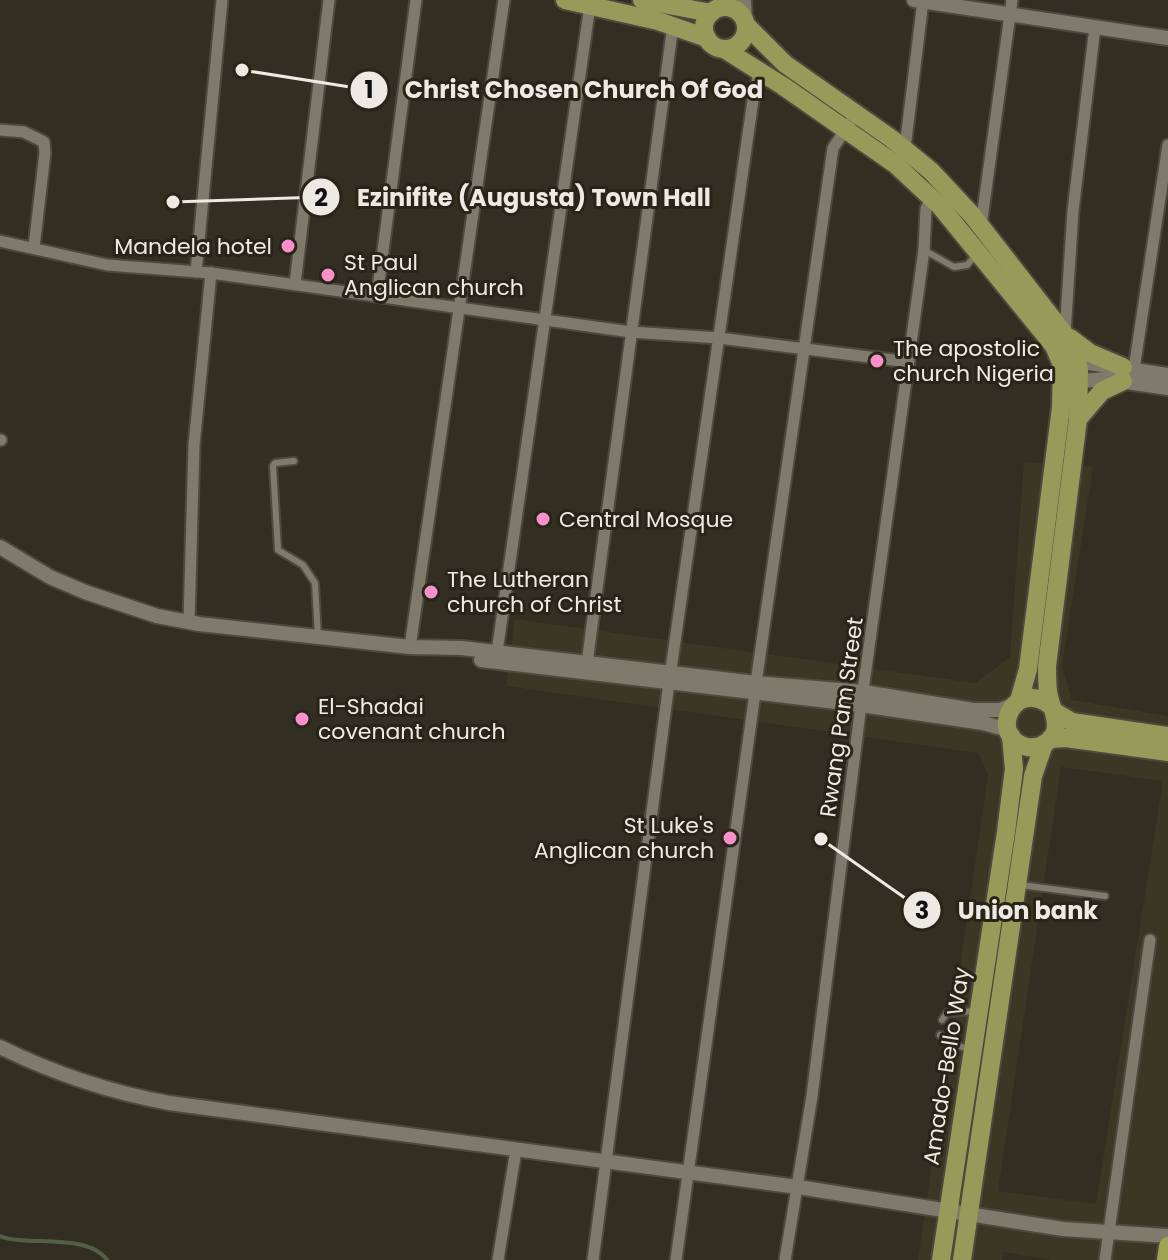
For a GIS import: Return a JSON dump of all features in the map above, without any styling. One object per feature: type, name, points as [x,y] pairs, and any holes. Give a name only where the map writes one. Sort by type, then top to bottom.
[{"type":"highway","points":[[1166,1260],[1168,1246]]},
{"type":"main road","points":[[565,0],[673,25],[707,38],[714,46],[905,148],[978,253],[1065,346],[1090,353],[1127,372],[1102,391],[1078,419]]},
{"type":"main road","points":[[650,1],[731,8],[740,14],[745,24],[785,64],[895,164],[937,190],[981,227],[1065,346],[1078,419],[1047,666],[1057,727],[1047,741]]},
{"type":"main road","points":[[707,38],[705,23],[714,8]]},
{"type":"main road","points":[[724,49],[741,42],[745,24]]},
{"type":"main road","points":[[1072,382],[1028,669],[1007,721],[1009,733],[1025,746],[1066,738],[1168,752]]},
{"type":"main road","points":[[1016,703],[1036,697],[1072,722],[1168,736]]},
{"type":"main road","name":"Amado-Bello Way","points":[[941,1260],[1010,800],[1014,756],[1009,733]]},
{"type":"main road","name":"Amado-Bello Way","points":[[962,1260],[1033,776],[1047,741]]},
{"type":"street","points":[[196,272],[222,0]]},
{"type":"street","points":[[295,284],[329,0]]},
{"type":"street","points":[[377,296],[416,0]]},
{"type":"street","points":[[410,647],[504,0]]},
{"type":"street","points":[[744,0],[745,24]]},
{"type":"street","points":[[905,148],[919,1],[1011,7],[1095,27],[1168,38]]},
{"type":"street","points":[[497,652],[590,5]]},
{"type":"street","points":[[981,227],[1011,7]]},
{"type":"street","points":[[587,663],[673,25]]},
{"type":"street","points":[[1095,27],[1073,211],[1065,346],[1168,388]]},
{"type":"street","points":[[593,1260],[670,678],[754,93],[760,71]]},
{"type":"street","points":[[676,1260],[833,148],[851,121]]},
{"type":"street","points":[[0,130],[24,132],[44,142],[34,247]]},
{"type":"street","points":[[1127,372],[1168,145]]},
{"type":"street","name":"Rwang Pam Street","points":[[785,1260],[798,1187],[909,362],[924,250],[926,209],[937,190]]},
{"type":"street","points":[[0,241],[107,265],[211,273],[631,332],[719,338],[909,362]]},
{"type":"street","points":[[189,622],[194,445],[211,273]]},
{"type":"street","points":[[1072,382],[1127,372],[1168,375]]},
{"type":"street","points":[[0,547],[50,577],[157,616],[410,647],[497,652],[587,663],[670,678]]},
{"type":"street","points":[[410,647],[457,657],[973,710],[1000,710],[1016,703]]},
{"type":"street","points":[[862,699],[983,723],[1009,733]]},
{"type":"street","points":[[1105,1260],[1150,940]]},
{"type":"street","points":[[0,1047],[78,1081],[125,1095],[798,1187],[969,1215],[1109,1233],[1168,1236]]},
{"type":"street","points":[[498,1260],[516,1150]]},
{"type":"lane","points":[[924,250],[954,267],[967,265],[978,253]]},
{"type":"lane","points":[[294,461],[275,463],[273,466],[278,550],[303,565],[315,583],[318,637]]},
{"type":"lane","points":[[1018,885],[1105,896]]},
{"type":"lane","points":[[942,1020],[945,1015],[957,1011],[979,1011]]},
{"type":"lane","points":[[940,1035],[949,1043],[973,1050]]},
{"type":"shaded area","points":[[1024,462],[1093,467],[1062,666],[1072,700],[1168,716],[1168,1260],[1052,1260],[1004,1252],[1002,1260],[918,1260],[988,774],[978,753],[506,686],[515,619],[975,683],[1010,657]],"holes":[[[1061,767],[1163,781],[1096,1204],[998,1191]]]},
{"type":"waterway","points":[[0,1236],[86,1246],[98,1251],[107,1260]]},
{"type":"place","name":"Christ Chosen Church Of God","points":[[242,70]]},
{"type":"place","name":"Ezinifite (Augusta) Town Hall","points":[[173,202]]},
{"type":"place","name":"Mandela hotel","points":[[288,246]]},
{"type":"place","name":"St Paul Anglican church","points":[[328,275]]},
{"type":"place","name":"The apostolic church Nigeria","points":[[877,361]]},
{"type":"place","name":"Central Mosque","points":[[543,519]]},
{"type":"place","name":"The Lutheran church of Christ","points":[[431,592]]},
{"type":"place","name":"El-Shadai covenant church","points":[[302,719]]},
{"type":"place","name":"St Luke's Anglican church","points":[[730,838]]},
{"type":"place","name":"Union bank","points":[[821,839]]}]
